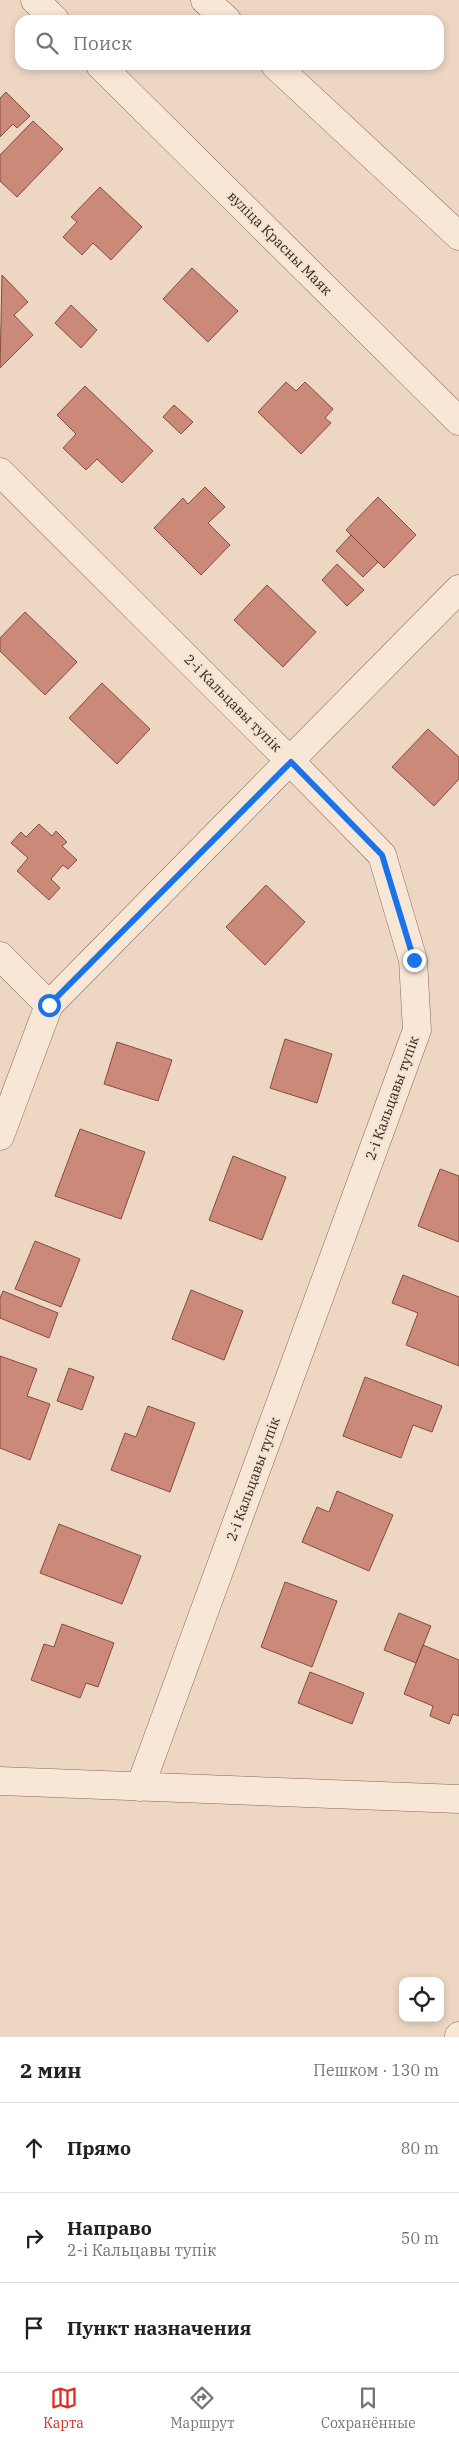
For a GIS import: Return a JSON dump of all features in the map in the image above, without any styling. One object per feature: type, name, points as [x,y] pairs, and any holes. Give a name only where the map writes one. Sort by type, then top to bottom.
[{"type":"street","points":[[35,0],[50,15]]},
{"type":"street","points":[[205,0],[222,15]]},
{"type":"street","name":"вуліца Красны Маяк","points":[[105,70],[459,421]]},
{"type":"street","points":[[280,70],[459,236]]},
{"type":"street","name":"2-і Кальцавы тупік","points":[[0,472],[382,855],[414,960],[417,1030],[140,1787]]},
{"type":"street","points":[[0,1136],[49,1005],[459,590]]},
{"type":"street","points":[[0,956],[49,1005]]},
{"type":"street","points":[[0,1781],[459,1799]]},
{"type":"building","points":[[6,92],[30,116],[17,128],[13,124],[0,137],[0,98]]},
{"type":"building","points":[[33,121],[63,149],[17,197],[0,181],[0,155]]},
{"type":"building","points":[[100,187],[142,227],[111,260],[93,243],[82,255],[63,237],[77,222],[71,217]]},
{"type":"building","points":[[192,268],[238,311],[208,342],[163,299]]},
{"type":"building","points":[[2,275],[28,302],[14,315],[33,335],[0,368]]},
{"type":"building","points":[[71,305],[97,330],[81,348],[55,323]]},
{"type":"building","points":[[286,382],[296,391],[305,382],[333,409],[325,418],[331,423],[301,454],[258,412]]},
{"type":"building","points":[[85,386],[153,451],[122,483],[97,459],[86,470],[63,448],[76,434],[57,415]]},
{"type":"building","points":[[174,405],[193,422],[181,434],[163,417]]},
{"type":"building","points":[[205,487],[225,507],[208,523],[230,545],[201,575],[154,528],[183,498],[188,504]]},
{"type":"building","points":[[378,497],[416,535],[384,568],[346,530]]},
{"type":"building","points":[[351,535],[378,562],[363,577],[336,551]]},
{"type":"building","points":[[337,564],[364,590],[347,606],[322,580]]},
{"type":"building","points":[[267,585],[316,632],[283,667],[234,620]]},
{"type":"building","points":[[25,612],[77,662],[45,695],[0,651],[0,638]]},
{"type":"building","points":[[102,683],[150,729],[117,764],[69,718]]},
{"type":"building","points":[[428,729],[459,757],[459,779],[434,806],[392,767]]},
{"type":"building","points":[[39,824],[52,836],[56,831],[67,842],[62,846],[77,860],[68,869],[63,865],[51,879],[60,888],[49,900],[17,871],[28,858],[11,843],[21,832],[26,837]]},
{"type":"building","points":[[266,885],[305,922],[265,965],[226,927]]},
{"type":"building","points":[[285,1039],[332,1054],[317,1103],[270,1088]]},
{"type":"building","points":[[117,1042],[172,1060],[158,1101],[104,1084]]},
{"type":"building","points":[[80,1129],[145,1152],[121,1219],[55,1196]]},
{"type":"building","points":[[233,1156],[286,1177],[262,1240],[209,1220]]},
{"type":"building","points":[[440,1169],[459,1176],[459,1242],[418,1226]]},
{"type":"building","points":[[35,1241],[80,1259],[61,1307],[15,1289]]},
{"type":"building","points":[[403,1275],[459,1297],[459,1366],[406,1345],[418,1313],[392,1303]]},
{"type":"building","points":[[191,1290],[243,1311],[224,1360],[172,1339]]},
{"type":"building","points":[[3,1291],[58,1313],[49,1338],[0,1318],[0,1298]]},
{"type":"building","points":[[0,1356],[37,1369],[27,1396],[50,1404],[30,1460],[0,1448]]},
{"type":"building","points":[[69,1368],[94,1377],[82,1410],[57,1401]]},
{"type":"building","points":[[365,1377],[442,1406],[432,1432],[413,1425],[401,1458],[343,1436]]},
{"type":"building","points":[[148,1406],[195,1423],[170,1492],[111,1470],[125,1433],[136,1437]]},
{"type":"building","points":[[337,1491],[393,1515],[369,1571],[302,1542],[317,1507],[329,1512]]},
{"type":"building","points":[[59,1524],[141,1556],[122,1604],[40,1573]]},
{"type":"building","points":[[285,1582],[337,1601],[312,1667],[261,1647]]},
{"type":"building","points":[[399,1613],[431,1626],[416,1663],[384,1650]]},
{"type":"building","points":[[62,1624],[114,1643],[98,1687],[86,1683],[80,1698],[31,1680],[44,1644],[54,1647]]},
{"type":"building","points":[[423,1645],[459,1660],[459,1716],[453,1714],[449,1724],[430,1716],[433,1706],[404,1694]]},
{"type":"building","points":[[310,1672],[364,1693],[352,1724],[298,1703]]},
{"type":"route","points":[[49,1005],[291,762],[382,855],[414,960]]}]
